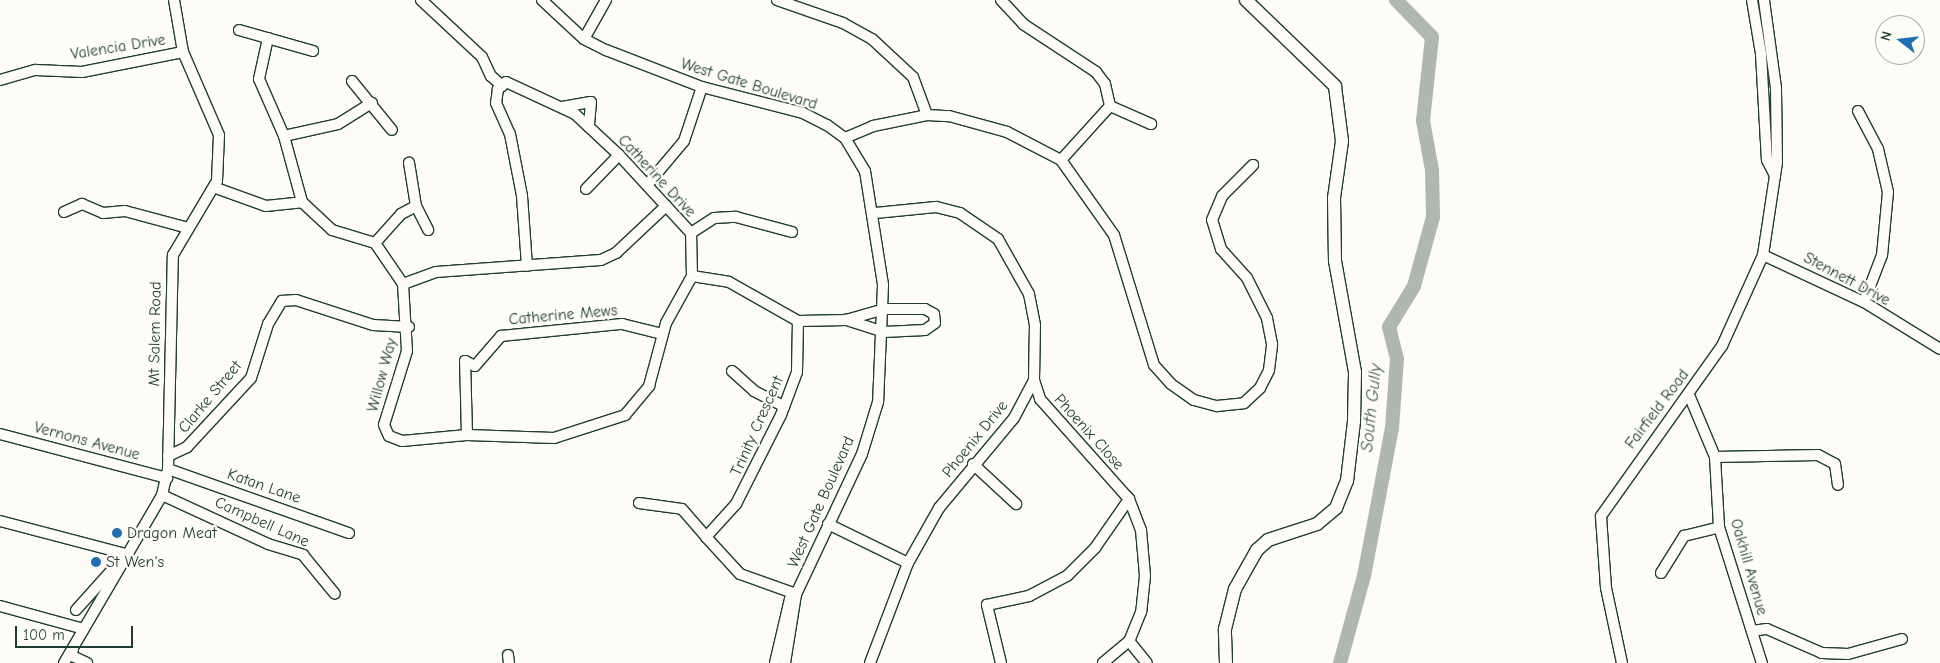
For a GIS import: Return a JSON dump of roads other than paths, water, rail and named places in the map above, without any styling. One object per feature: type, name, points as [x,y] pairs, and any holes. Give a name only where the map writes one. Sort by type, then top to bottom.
[{"type":"main road","points":[[1226,663],[1225,629],[1235,589],[1257,550],[1268,540],[1317,524],[1336,508],[1347,482],[1354,421],[1355,372],[1335,261],[1334,198],[1342,141],[1336,86],[1246,0]]},
{"type":"street","points":[[174,0],[183,52],[219,135],[216,188],[266,206],[302,202]]},
{"type":"street","points":[[421,0],[482,57],[491,76],[502,86],[496,103],[510,134],[520,188],[527,266]]},
{"type":"street","name":"West Gate Boulevard","points":[[542,0],[584,39],[702,87],[803,114],[844,138],[865,171],[875,213],[884,309],[878,402],[862,454],[796,594],[784,663]]},
{"type":"street","points":[[584,39],[606,0]]},
{"type":"street","points":[[777,0],[843,23],[880,45],[913,77],[927,115]]},
{"type":"street","points":[[1000,0],[1023,24],[1096,72],[1105,84],[1110,106]]},
{"type":"street","name":"Fairfield Road","points":[[1752,0],[1761,54],[1767,160],[1775,177]]},
{"type":"street","name":"Fairfield Road","points":[[1622,663],[1606,588],[1601,516],[1625,477],[1689,395],[1738,316],[1763,255],[1775,177],[1776,88],[1764,0]]},
{"type":"street","points":[[239,30],[312,51]]},
{"type":"street","points":[[268,38],[259,79],[284,136],[302,202],[332,230],[375,243],[401,214],[416,206]]},
{"type":"street","name":"Valencia Drive","points":[[0,80],[36,70],[82,72],[183,52]]},
{"type":"street","points":[[352,81],[372,103],[392,130]]},
{"type":"street","name":"Catherine Drive","points":[[385,430],[402,441],[467,434],[554,438],[625,415],[649,386],[662,334],[692,276],[691,233],[620,155],[589,127],[562,107],[516,83],[506,82],[502,86]]},
{"type":"street","points":[[647,185],[684,141],[702,87]]},
{"type":"street","points":[[562,107],[591,102],[589,127]]},
{"type":"street","points":[[284,136],[338,124],[372,103]]},
{"type":"street","points":[[1062,160],[1110,106]]},
{"type":"street","points":[[1110,106],[1151,124]]},
{"type":"street","points":[[1858,111],[1878,149],[1888,192],[1882,255],[1864,302]]},
{"type":"street","points":[[844,138],[873,126],[927,115],[1007,132],[1062,160],[1114,235],[1154,365],[1171,384],[1194,400],[1217,406],[1244,403],[1260,388],[1269,370],[1272,344],[1267,318],[1247,278],[1221,249],[1212,220],[1222,196],[1253,165]]},
{"type":"street","points":[[586,189],[620,155]]},
{"type":"street","points":[[409,163],[416,206],[428,230]]},
{"type":"street","name":"Mt Salem Road","points":[[64,663],[162,495],[168,473],[172,267],[188,228],[216,188]]},
{"type":"street","points":[[64,212],[82,204],[103,213],[125,211],[188,228]]},
{"type":"street","points":[[403,284],[436,272],[527,266],[608,256],[666,206]]},
{"type":"street","name":"Phoenix Drive","points":[[870,663],[908,563],[939,508],[973,464],[1014,418],[1034,380],[1035,325],[1029,294],[998,239],[960,213],[936,207],[875,213]]},
{"type":"street","points":[[691,233],[714,218],[736,217],[792,232]]},
{"type":"street","name":"Willow Way","points":[[375,243],[403,284],[409,327],[407,351],[385,430]]},
{"type":"street","name":"Stennett Drive","points":[[1763,255],[1864,302],[1940,349]]},
{"type":"street","points":[[692,276],[729,282],[798,321],[846,320],[884,309],[925,309],[934,314],[935,323],[925,330],[884,332],[846,320]]},
{"type":"street","name":"Clarke Street","points":[[168,456],[187,447],[250,378],[268,324],[282,301],[296,300],[373,325],[409,327]]},
{"type":"street","name":"Trinity Crescent","points":[[706,537],[736,504],[784,406],[797,372],[798,321]]},
{"type":"street","name":"Catherine Mews","points":[[467,434],[465,361],[475,366],[501,336],[622,324],[662,334]]},
{"type":"street","points":[[732,371],[754,391],[784,406]]},
{"type":"street","name":"Phoenix Close","points":[[1034,380],[1040,399],[1129,499],[1141,530],[1145,576],[1141,612],[1129,641],[1103,663]]},
{"type":"street","name":"Oakhill Avenue","points":[[1689,395],[1715,457],[1719,527],[1762,663]]},
{"type":"street","name":"Vernons Avenue","points":[[0,434],[168,473]]},
{"type":"street","points":[[1715,457],[1818,455],[1836,464],[1838,485]]},
{"type":"street","points":[[973,464],[1016,504]]},
{"type":"street","name":"Katan Lane","points":[[168,473],[349,533]]},
{"type":"street","name":"Campbell Lane","points":[[162,495],[268,544],[303,555],[335,594]]},
{"type":"street","points":[[1001,663],[987,605],[1029,596],[1067,576],[1095,548],[1129,499]]},
{"type":"street","points":[[639,503],[682,509],[740,574],[796,594]]},
{"type":"street","points":[[0,521],[126,554],[76,610]]},
{"type":"street","points":[[828,524],[908,563]]},
{"type":"street","points":[[1661,573],[1684,536],[1719,527]]},
{"type":"street","name":"West Gate Boulevard","points":[[775,663],[790,599],[796,594]]},
{"type":"street","points":[[0,606],[84,629],[70,655],[87,663]]},
{"type":"street","points":[[1752,631],[1767,629],[1822,653],[1848,654],[1902,639]]},
{"type":"street","points":[[1129,641],[1147,663]]},
{"type":"waterway","name":"South Gully","points":[[1340,663],[1364,576],[1392,428],[1397,359],[1389,327],[1414,286],[1433,217],[1432,170],[1423,121],[1432,37],[1396,0]]},
{"type":"place","name":"Dragon Meat","points":[[117,533]]},
{"type":"place","name":"St Wen's","points":[[96,562]]}]
